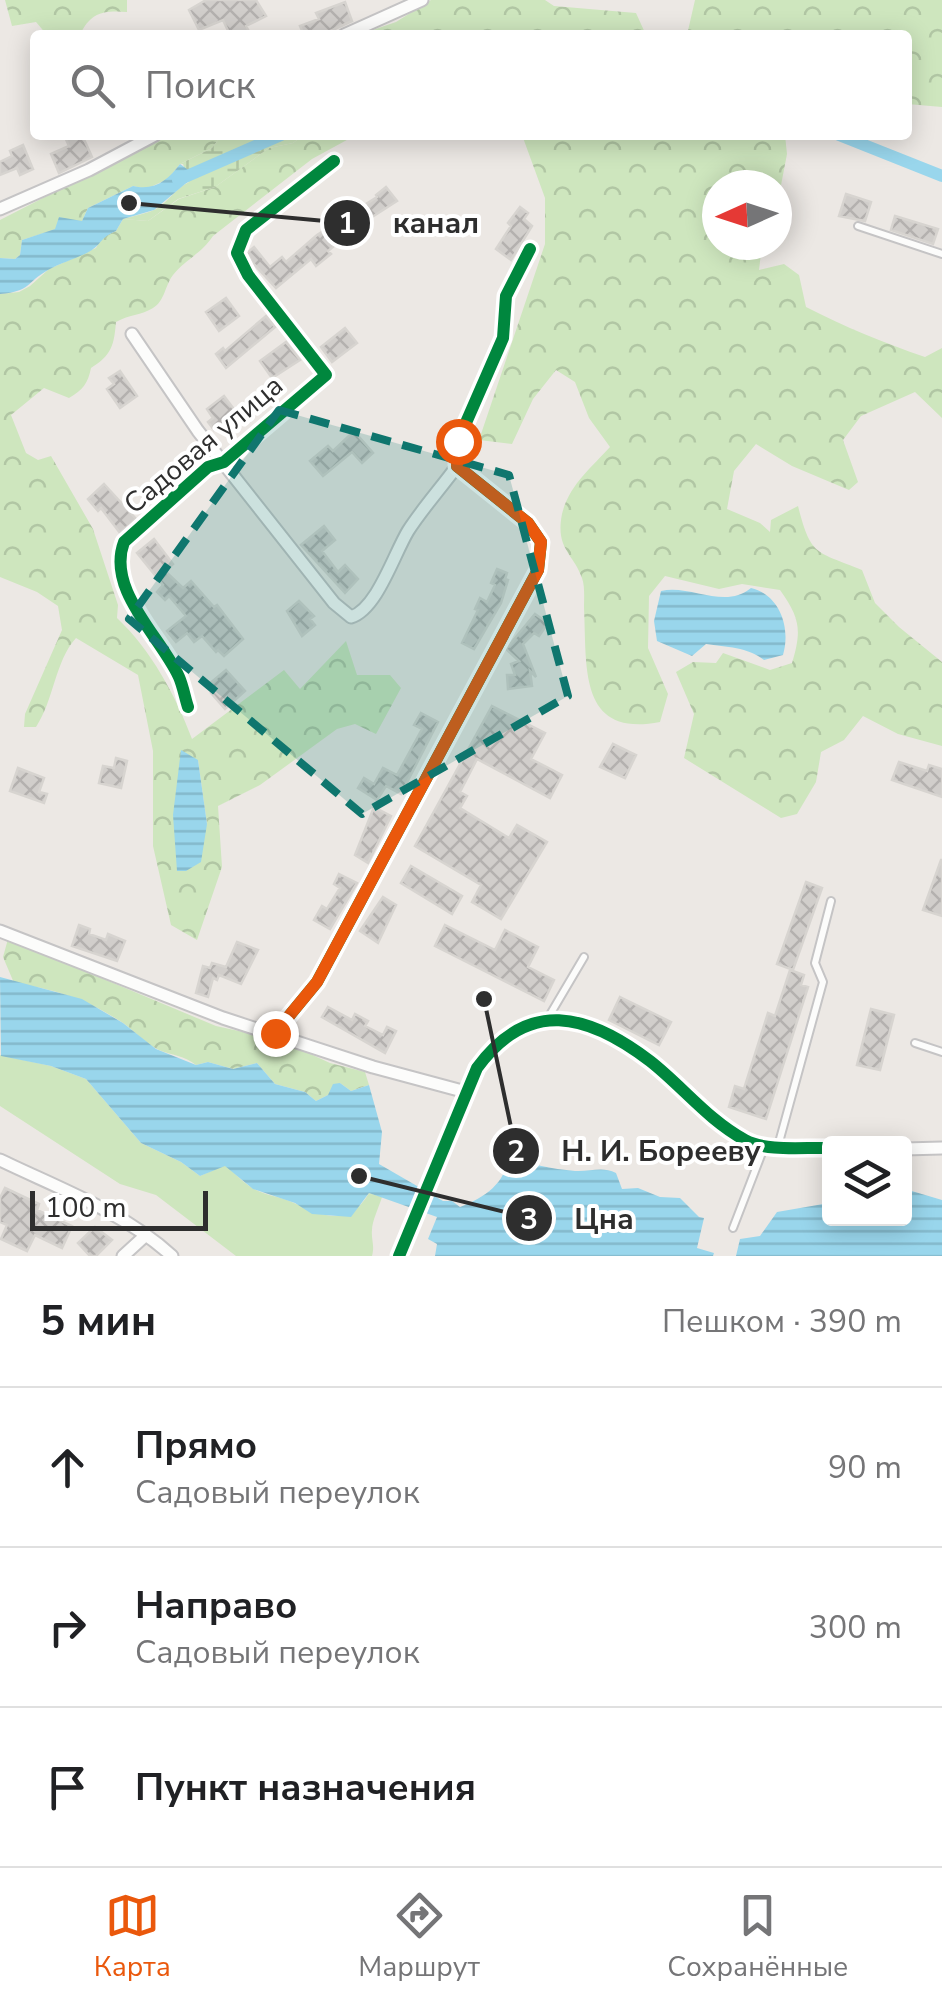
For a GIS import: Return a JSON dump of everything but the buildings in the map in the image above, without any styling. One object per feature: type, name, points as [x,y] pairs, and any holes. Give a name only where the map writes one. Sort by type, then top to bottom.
[{"type":"street","points":[[355,30],[422,0]]},
{"type":"street","points":[[0,209],[146,140]]},
{"type":"street","name":"Садовая улица","points":[[188,707],[179,676],[152,636],[125,583],[119,556],[124,542],[208,467],[224,462],[326,374],[248,275],[237,252],[246,230],[334,161]]},
{"type":"street","points":[[275,1033],[317,982],[538,570],[541,542],[528,523],[457,466],[458,441],[502,338],[506,296],[530,249]]},
{"type":"street","name":"Садовая улица","points":[[132,334],[198,431],[334,603],[350,617],[358,615],[371,600],[408,531],[457,466]]},
{"type":"street","points":[[0,932],[223,1018],[373,1067],[466,1092]]},
{"type":"street","points":[[399,1254],[477,1068],[500,1040],[530,1022],[570,1018],[622,1042],[651,1061],[706,1112],[747,1142],[822,1148]]},
{"type":"street","points":[[912,1148],[942,1148]]},
{"type":"street","points":[[0,1160],[146,1235],[172,1256]]},
{"type":"street","points":[[122,1256],[146,1235]]},
{"type":"lane","points":[[858,226],[942,254]]},
{"type":"lane","points":[[733,1228],[771,1146],[823,982],[816,963],[831,902]]},
{"type":"lane","points":[[548,1018],[584,957]]},
{"type":"lane","points":[[915,1042],[942,1052]]},
{"type":"highlighted area","points":[[279,410],[509,475],[568,696],[362,814],[129,619]]},
{"type":"green space","points":[[5,0],[127,0],[127,12],[98,15],[83,30],[43,30],[36,22],[12,26]]},
{"type":"green space","points":[[431,0],[545,0],[554,6],[636,13],[644,30],[373,30],[396,22]]},
{"type":"green space","points":[[695,0],[942,0],[942,107],[912,104],[912,30],[688,30]]},
{"type":"green space","points":[[156,140],[218,140],[212,148],[180,164],[168,179],[146,189],[133,186],[88,208],[82,221],[22,240],[20,255],[15,259],[0,258],[0,220]]},
{"type":"green space","points":[[218,140],[297,140],[269,148],[215,187],[178,199],[148,221],[123,219],[144,214],[165,202],[189,182],[180,164],[212,148]]},
{"type":"green space","points":[[297,140],[347,140],[312,159],[213,236],[173,275],[157,305],[116,322],[111,349],[91,368],[78,392],[69,398],[44,388],[11,415],[26,453],[38,460],[51,456],[93,529],[118,605],[117,618],[161,674],[192,739],[284,670],[300,689],[346,641],[357,675],[390,675],[401,688],[376,734],[355,724],[337,729],[260,785],[218,806],[222,867],[197,940],[171,925],[153,846],[153,751],[138,675],[76,638],[63,658],[36,727],[24,727],[25,714],[62,630],[58,606],[37,592],[0,577],[0,294],[19,292],[49,269],[96,248],[102,237],[116,231],[123,219],[148,221],[179,199],[215,187],[269,148]],"holes":[[[198,760],[207,824],[177,870],[177,844]]]},
{"type":"green space","points":[[524,140],[786,140],[784,170],[702,170],[702,260],[760,260],[759,270],[784,264],[799,275],[806,307],[925,357],[942,348],[942,418],[915,392],[861,416],[843,440],[858,482],[849,490],[792,466],[756,444],[734,471],[727,509],[760,523],[770,532],[771,520],[798,506],[807,535],[818,550],[862,570],[875,603],[942,662],[942,746],[898,734],[863,716],[844,740],[821,752],[816,782],[797,814],[781,818],[684,758],[694,714],[676,672],[693,662],[716,663],[723,653],[770,670],[792,663],[797,625],[787,600],[780,590],[742,584],[719,589],[665,576],[649,596],[648,648],[668,694],[660,722],[633,724],[614,719],[601,709],[588,674],[583,581],[563,543],[561,526],[570,494],[610,447],[589,418],[575,382],[556,370],[533,399],[512,444],[479,440],[545,244],[545,198]]},
{"type":"green space","points":[[8,939],[216,1026],[280,1040],[330,1063],[365,1072],[369,1085],[351,1091],[340,1083],[316,1101],[305,1092],[275,1084],[257,1063],[233,1069],[208,1062],[196,1065],[154,1047],[120,1021],[82,1001],[14,983],[3,957]]},
{"type":"green space","points":[[0,1055],[51,1066],[86,1079],[141,1143],[200,1176],[225,1165],[256,1190],[325,1215],[353,1211],[369,1193],[382,1197],[372,1226],[372,1256],[236,1256],[156,1195],[120,1184],[0,1106]]},
{"type":"water","points":[[180,164],[191,179],[154,210],[123,219],[116,231],[92,250],[48,270],[23,289],[0,294],[0,258],[15,259],[20,255],[22,240],[55,229],[59,217],[82,221],[88,208],[133,186],[160,183]]},
{"type":"water","points":[[751,588],[769,598],[781,614],[785,634],[783,655],[764,660],[744,650],[706,644],[692,656],[657,641],[654,621],[661,591],[730,597]]},
{"type":"water","points":[[181,750],[198,760],[207,824],[201,862],[186,871],[177,871],[173,815]]},
{"type":"water","points":[[0,977],[82,999],[123,1023],[156,1049],[196,1065],[208,1062],[233,1069],[257,1063],[275,1084],[305,1092],[316,1101],[328,1095],[333,1084],[340,1083],[351,1091],[369,1085],[382,1132],[379,1164],[443,1201],[460,1207],[485,1194],[499,1181],[508,1155],[558,1169],[606,1170],[616,1173],[622,1189],[638,1188],[660,1197],[680,1198],[704,1218],[697,1248],[714,1253],[713,1256],[435,1256],[437,1244],[428,1239],[437,1217],[369,1193],[351,1217],[312,1214],[295,1203],[253,1189],[225,1166],[200,1176],[141,1143],[86,1079],[51,1066],[1,1056]]},
{"type":"water","points":[[912,1191],[942,1200],[942,1256],[736,1256],[740,1239],[760,1236],[777,1212],[822,1204],[822,1226],[912,1226]]},
{"type":"waterway","points":[[178,180],[270,140]]},
{"type":"waterway","points":[[852,140],[942,176]]},
{"type":"cycle path","points":[[188,707],[179,677],[138,612],[122,578],[124,542],[208,467],[224,462],[326,375],[248,275],[237,253],[246,230],[334,161]]},
{"type":"cycle path","points":[[275,1033],[317,982],[538,570],[541,542],[528,523],[457,466],[458,441],[503,338],[506,296],[530,249]]},
{"type":"cycle path","points":[[399,1256],[477,1068],[496,1046],[538,1022],[559,1020],[604,1032],[650,1061],[719,1123],[754,1144],[822,1148]]},
{"type":"place","name":"канал","points":[[129,203]]},
{"type":"place","name":"Н. И. Борееву","points":[[484,999]]},
{"type":"place","name":"Цна","points":[[359,1176]]},
{"type":"route","points":[[275,1033],[317,982],[538,570],[541,542],[528,523],[457,466],[458,441]]}]
